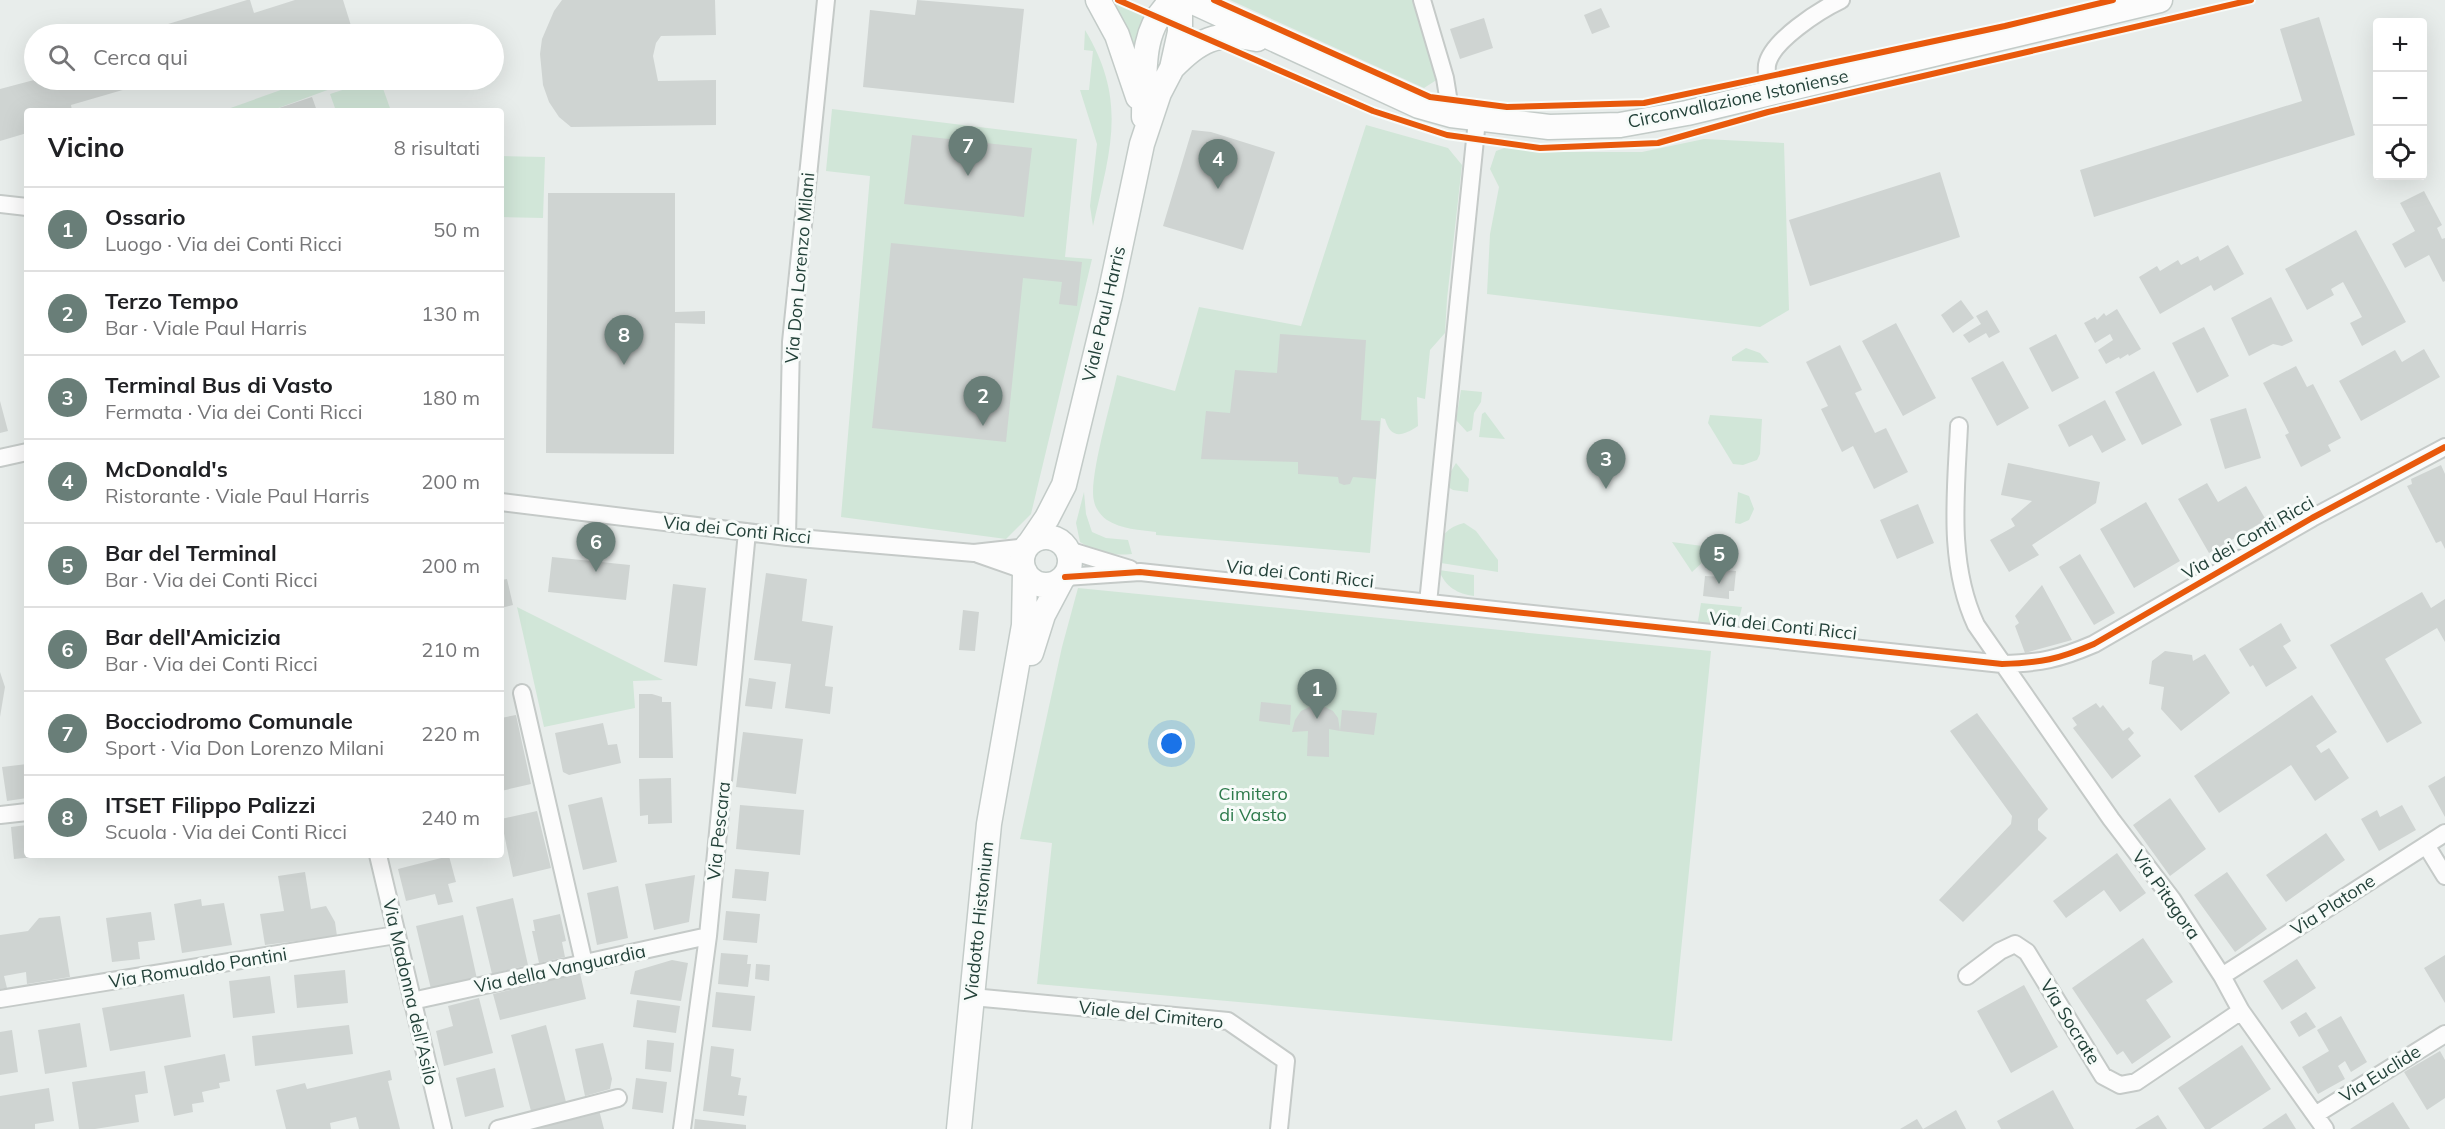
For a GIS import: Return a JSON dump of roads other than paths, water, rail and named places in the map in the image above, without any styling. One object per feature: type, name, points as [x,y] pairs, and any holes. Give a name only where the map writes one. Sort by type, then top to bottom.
[{"type":"main road","name":"Viale Paul Harris","points":[[1098,0],[1117,35],[1144,115]]},
{"type":"main road","name":"Viale Paul Harris","points":[[1142,144],[1147,45],[1154,23],[1166,6],[1174,0]]},
{"type":"main road","name":"Viale Paul Harris","points":[[1026,558],[1064,485],[1110,295],[1142,144],[1159,93],[1172,68],[1180,32],[1180,0]]},
{"type":"main road","name":"Circonvallazione Istoniense","points":[[1189,0],[1419,106],[1477,120],[1549,127],[1620,125],[1687,113],[2160,0]]},
{"type":"main road","name":"Viale Paul Harris","points":[[1172,68],[1190,49],[1202,42],[1225,35],[1255,39],[1292,49]]},
{"type":"main road","name":"Viale Paul Harris","points":[[1064,485],[1068,549]]},
{"type":"main road","points":[[1043,537],[1050,537],[1068,549],[1071,564],[1063,579],[1052,585],[1041,585],[1032,581],[1026,558],[1043,537]]},
{"type":"main road","name":"Viadotto Histonium","points":[[959,1129],[989,824],[1010,715],[1024,625],[1026,558]]},
{"type":"main road","name":"Viadotto Histonium","points":[[1010,715],[1043,615],[1063,579]]},
{"type":"street","name":"Via Don Lorenzo Milani","points":[[786,537],[791,342],[826,0]]},
{"type":"street","points":[[1422,0],[1446,78],[1451,115]]},
{"type":"street","points":[[1769,94],[1767,63],[1777,47],[1821,10],[1841,0]]},
{"type":"street","points":[[1428,603],[1477,120]]},
{"type":"street","points":[[0,204],[24,207]]},
{"type":"street","name":"Via Pitagora","points":[[1959,426],[1955,515],[1959,568],[1970,612],[2002,664],[2111,819],[2172,899],[2222,976],[2241,1011],[2325,1129]]},
{"type":"street","name":"Via dei Conti Ricci","points":[[1063,579],[1140,572],[2002,664],[2038,663],[2062,658],[2094,644],[2312,518],[2445,447]]},
{"type":"street","points":[[0,458],[24,453]]},
{"type":"street","name":"Via dei Conti Ricci","points":[[504,502],[786,537],[1026,558]]},
{"type":"street","name":"Via Pescara","points":[[682,1129],[708,936],[747,532]]},
{"type":"street","name":"Via dei Conti Ricci","points":[[1068,549],[1140,572]]},
{"type":"street","points":[[522,693],[584,963]]},
{"type":"street","points":[[0,815],[24,812]]},
{"type":"street","name":"Via Platone","points":[[2222,976],[2445,833]]},
{"type":"street","points":[[2426,845],[2445,876]]},
{"type":"street","name":"Via Madonna dell'Asilo","points":[[379,858],[443,1129]]},
{"type":"street","name":"Via Romualdo Pantini","points":[[0,999],[396,935]]},
{"type":"street","name":"Via della Vanguardia","points":[[412,1001],[708,936]]},
{"type":"street","name":"Via Socrate","points":[[1967,976],[2000,951],[2015,944],[2027,952],[2103,1076],[2120,1085],[2136,1082],[2241,1011]]},
{"type":"street","name":"Viale del Cimitero","points":[[972,997],[1228,1021],[1286,1061],[1279,1129]]},
{"type":"street","name":"Via Euclide","points":[[2315,1115],[2445,1034]]},
{"type":"street","points":[[498,1129],[618,1098]]},
{"type":"place","name":"Bocciodromo Comunale","points":[[968,176]]},
{"type":"place","name":"McDonald's","points":[[1218,189]]},
{"type":"place","name":"ITSET Filippo Palizzi","points":[[624,365]]},
{"type":"place","name":"Terzo Tempo","points":[[983,426]]},
{"type":"place","name":"Terminal Bus di Vasto","points":[[1606,489]]},
{"type":"place","name":"Bar dell'Amicizia","points":[[596,572]]},
{"type":"place","name":"Bar del Terminal","points":[[1719,584]]},
{"type":"place","name":"Ossario","points":[[1317,719]]},
{"type":"park label","name":"Cimitero di Vasto","points":[[1253,804]]}]
